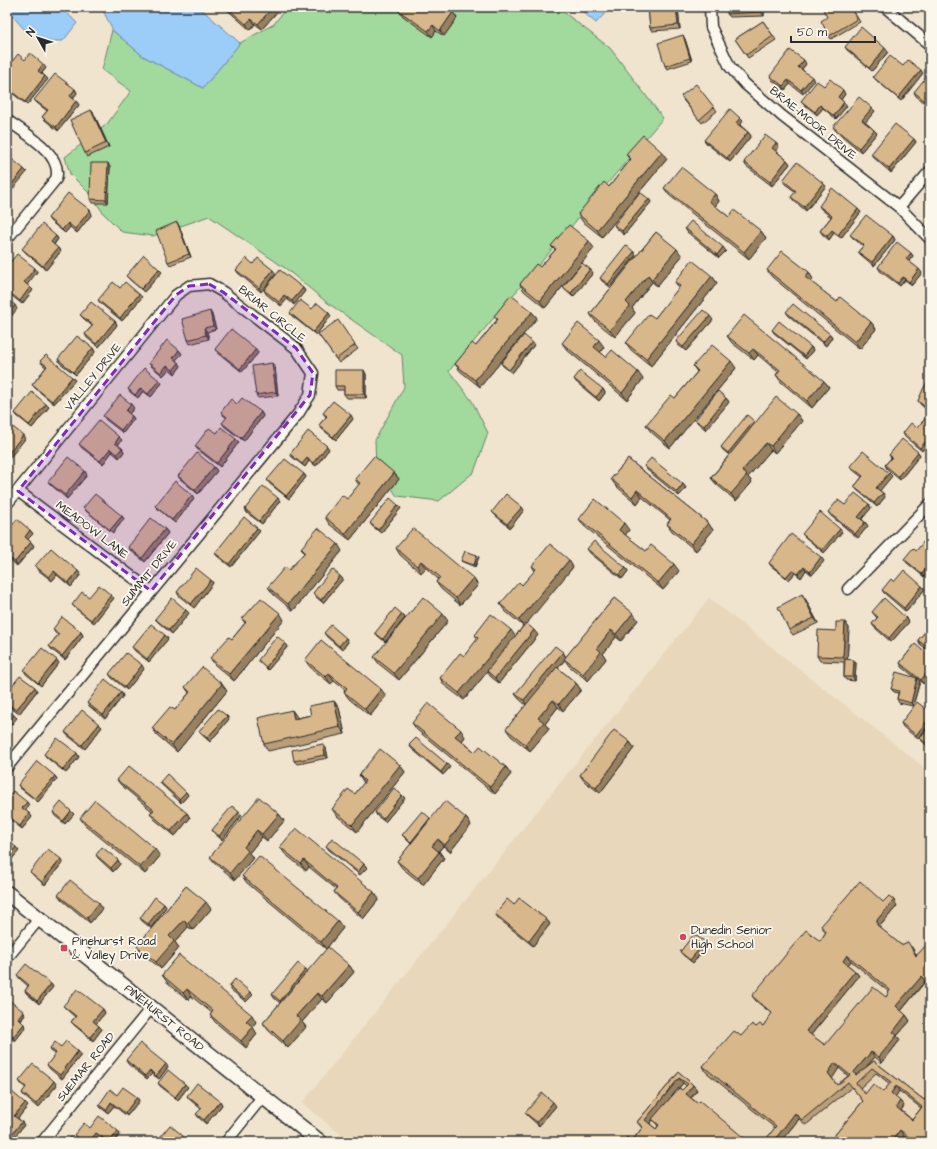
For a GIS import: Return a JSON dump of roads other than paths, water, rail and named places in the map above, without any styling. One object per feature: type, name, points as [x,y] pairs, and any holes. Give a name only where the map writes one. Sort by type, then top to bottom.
[{"type":"street","name":"BRAE-MOOR DRIVE","points":[[710,7],[711,27],[730,67],[746,84],[782,116],[899,207],[930,239]]},
{"type":"street","points":[[885,7],[930,45]]},
{"type":"street","points":[[7,120],[46,150],[56,161],[58,172],[56,179],[7,239]]},
{"type":"street","points":[[899,207],[930,170]]},
{"type":"street","name":"BRIAR CIRCLE","points":[[209,284],[223,292],[296,348],[313,373],[310,395]]},
{"type":"street","name":"VALLEY DRIVE","points":[[7,504],[176,295],[189,286],[209,284]]},
{"type":"street","name":"SUMMIT DRIVE","points":[[7,767],[298,414],[310,395]]},
{"type":"street","name":"MEADOW LANE","points":[[18,491],[151,591]]},
{"type":"street","points":[[848,589],[930,504]]},
{"type":"street","name":"PINEHURST ROAD","points":[[7,893],[320,1142]]},
{"type":"street","points":[[7,958],[39,919]]},
{"type":"street","name":"SUEMAR ROAD","points":[[42,1142],[151,1008]]},
{"type":"street","points":[[226,1142],[263,1096]]},
{"type":"water","points":[[7,7],[58,7],[66,12],[77,23],[63,41],[44,41],[24,29],[7,10]]},
{"type":"water","points":[[101,7],[199,7],[240,43],[203,88],[143,56],[112,30]]},
{"type":"water","points":[[577,7],[611,7],[596,23]]},
{"type":"place","name":"Dunedin Senior High School","points":[[683,937]]},
{"type":"place","name":"Pinehurst Road & Valley Drive","points":[[64,948]]}]
